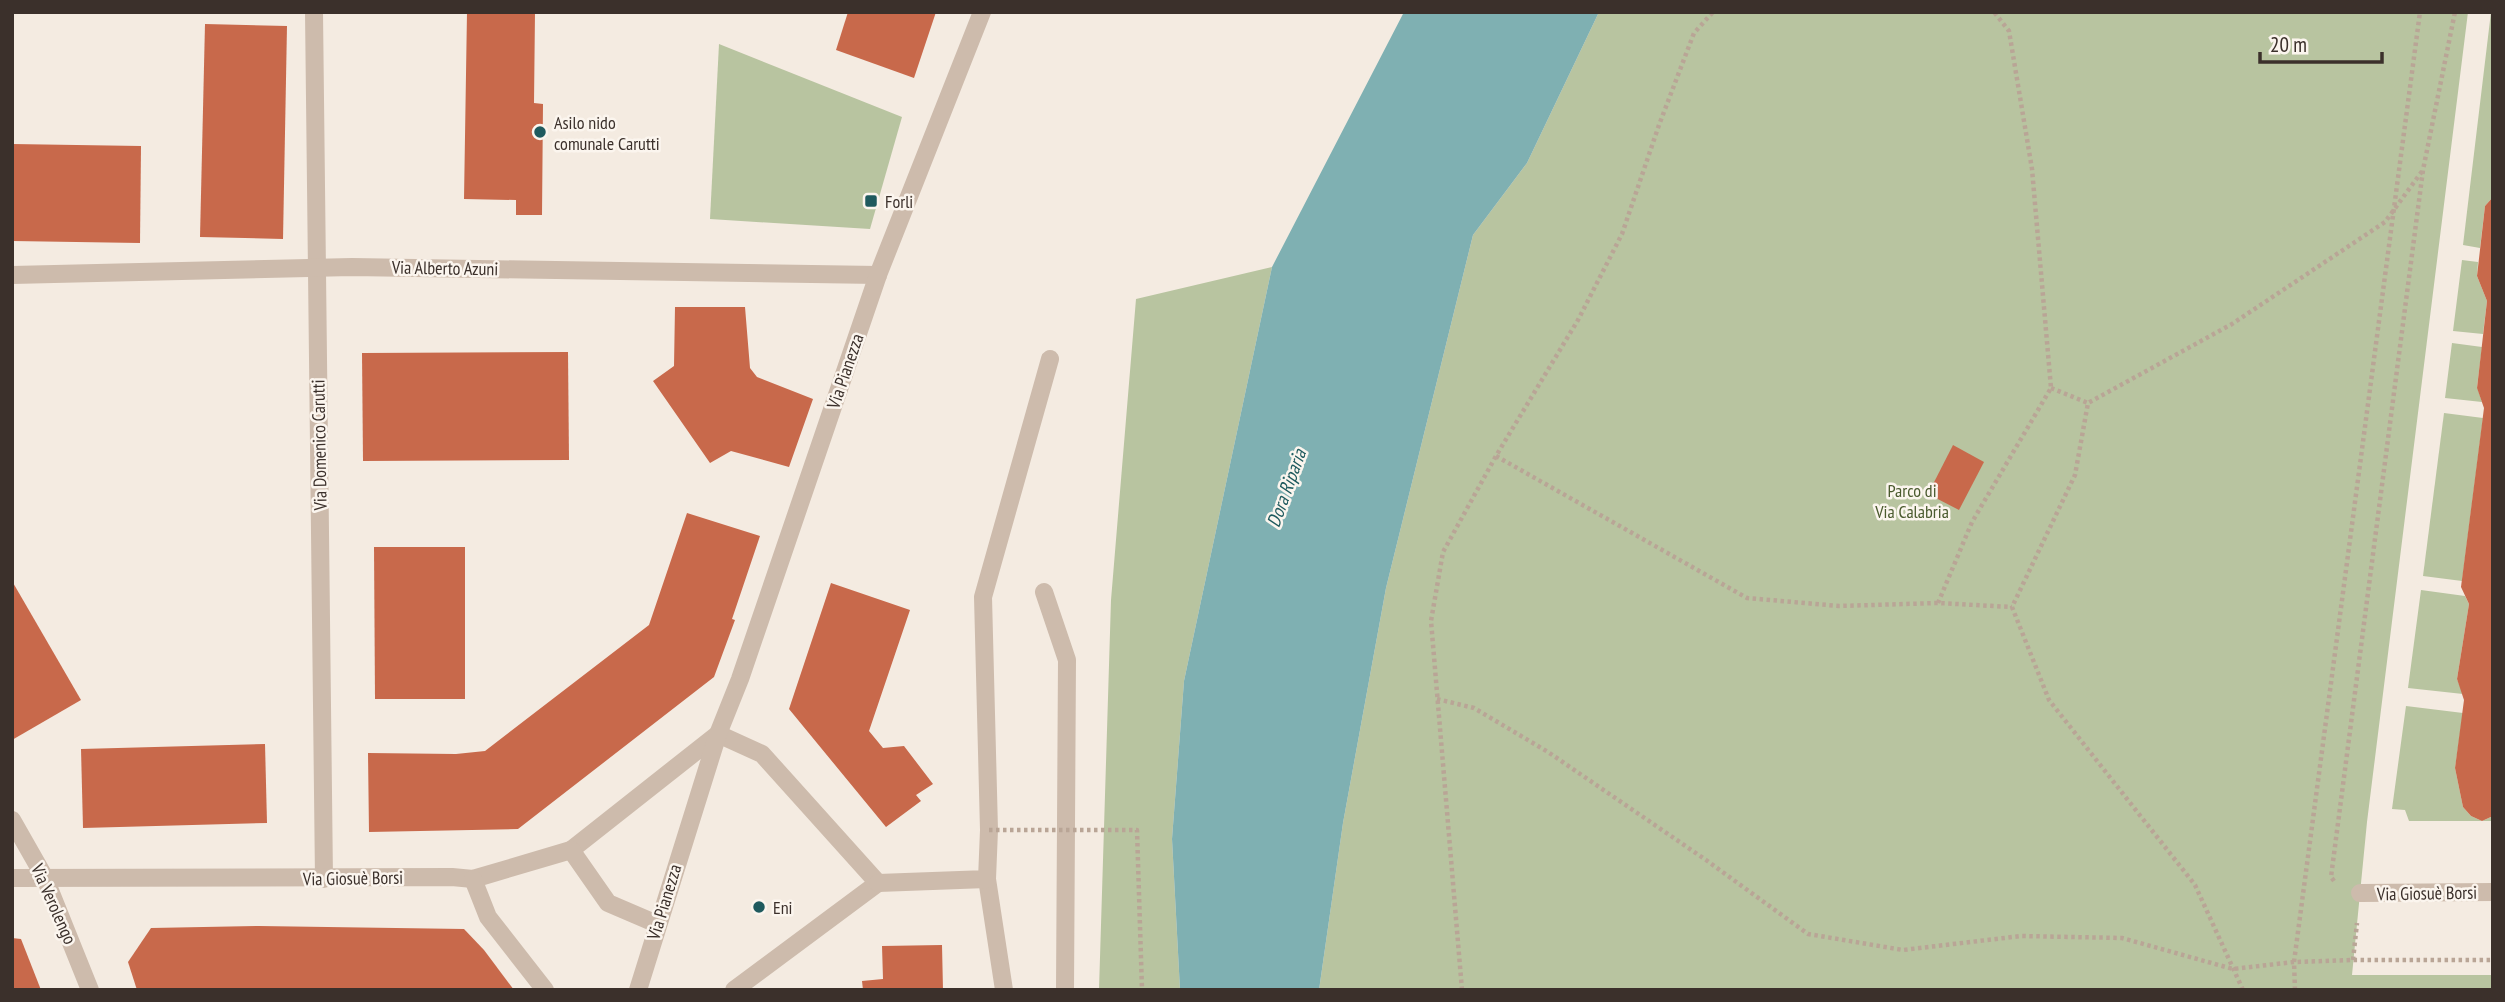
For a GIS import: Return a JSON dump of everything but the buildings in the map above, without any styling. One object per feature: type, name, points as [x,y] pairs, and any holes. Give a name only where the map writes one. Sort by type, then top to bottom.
[{"type":"street","name":"Via Domenico Carutti","points":[[314,12],[324,878]]},
{"type":"street","name":"Via Pianezza","points":[[638,990],[718,734],[740,679],[878,275],[982,12]]},
{"type":"street","name":"Via Alberto Azuni","points":[[12,275],[316,267],[878,275]]},
{"type":"street","points":[[1004,990],[986,879],[989,830],[983,597],[1050,359]]},
{"type":"street","points":[[1044,592],[1067,660],[1065,990]]},
{"type":"street","name":"Via Pianezza","points":[[571,850],[718,734]]},
{"type":"street","points":[[718,734],[762,754],[878,883]]},
{"type":"street","name":"Via Verolengo","points":[[12,820],[45,878],[90,990]]},
{"type":"street","name":"Via Giosuè Borsi","points":[[12,878],[473,879],[571,850]]},
{"type":"street","points":[[571,850],[608,903],[657,924]]},
{"type":"street","points":[[473,879],[488,916],[545,990]]},
{"type":"street","points":[[734,990],[878,883],[986,879]]},
{"type":"street","name":"Via Giosuè Borsi","points":[[2360,893],[2493,892]]},
{"type":"path","points":[[1462,990],[1431,621],[1443,552],[1496,456],[1578,320],[1622,234],[1694,33],[1713,12]]},
{"type":"path","points":[[1938,603],[1972,522],[2051,388],[2032,169],[2009,31],[1994,12]]},
{"type":"path","points":[[2295,990],[2294,962],[2420,12]]},
{"type":"path","points":[[2353,960],[2360,893],[2340,891],[2331,877],[2423,170],[2455,12]]},
{"type":"path","points":[[2088,403],[2232,324],[2385,222],[2423,170]]},
{"type":"path","points":[[2051,388],[2088,403]]},
{"type":"path","points":[[2088,403],[2075,475],[2012,607],[2049,700],[2195,885],[2243,990]]},
{"type":"path","points":[[1496,456],[1747,598],[1839,606],[1938,603],[2012,607]]},
{"type":"path","points":[[1437,699],[1474,708],[1548,751],[1808,934],[1903,950],[2021,936],[2122,938],[2233,969],[2294,962],[2493,960]]},
{"type":"path","points":[[989,830],[1137,830],[1142,990]]},
{"type":"green space","name":"Parco di Via Calabria","points":[[1599,12],[2468,12],[2367,822],[2352,975],[2493,975],[2493,990],[1319,990],[1343,823],[1386,588],[1473,235],[1527,163]]},
{"type":"green space","points":[[2491,12],[2493,197],[2485,206],[2480,248],[2463,245]]},
{"type":"green space","points":[[719,44],[902,117],[870,229],[710,219]]},
{"type":"green space","points":[[2462,260],[2478,262],[2477,276],[2487,301],[2483,334],[2453,331]]},
{"type":"green space","points":[[1272,267],[1184,681],[1172,839],[1180,990],[1099,990],[1111,600],[1136,299]]},
{"type":"green space","points":[[2452,343],[2482,347],[2477,387],[2482,402],[2445,398]]},
{"type":"green space","points":[[2444,413],[2483,418],[2462,581],[2423,576]]},
{"type":"green space","points":[[2421,590],[2465,596],[2469,604],[2457,679],[2463,694],[2408,688]]},
{"type":"green space","points":[[2406,706],[2463,713],[2455,768],[2463,807],[2471,816],[2482,821],[2409,821],[2405,810],[2392,809]]},
{"type":"water","name":"Dora Riparia","points":[[1404,12],[1599,12],[1527,163],[1473,235],[1386,588],[1343,823],[1319,990],[1180,990],[1172,839],[1184,681],[1272,267]]},
{"type":"place","name":"Asilo nido comunale Carutti","points":[[540,132]]},
{"type":"place","name":"Forli","points":[[871,201]]},
{"type":"place","name":"Eni","points":[[759,907]]}]
